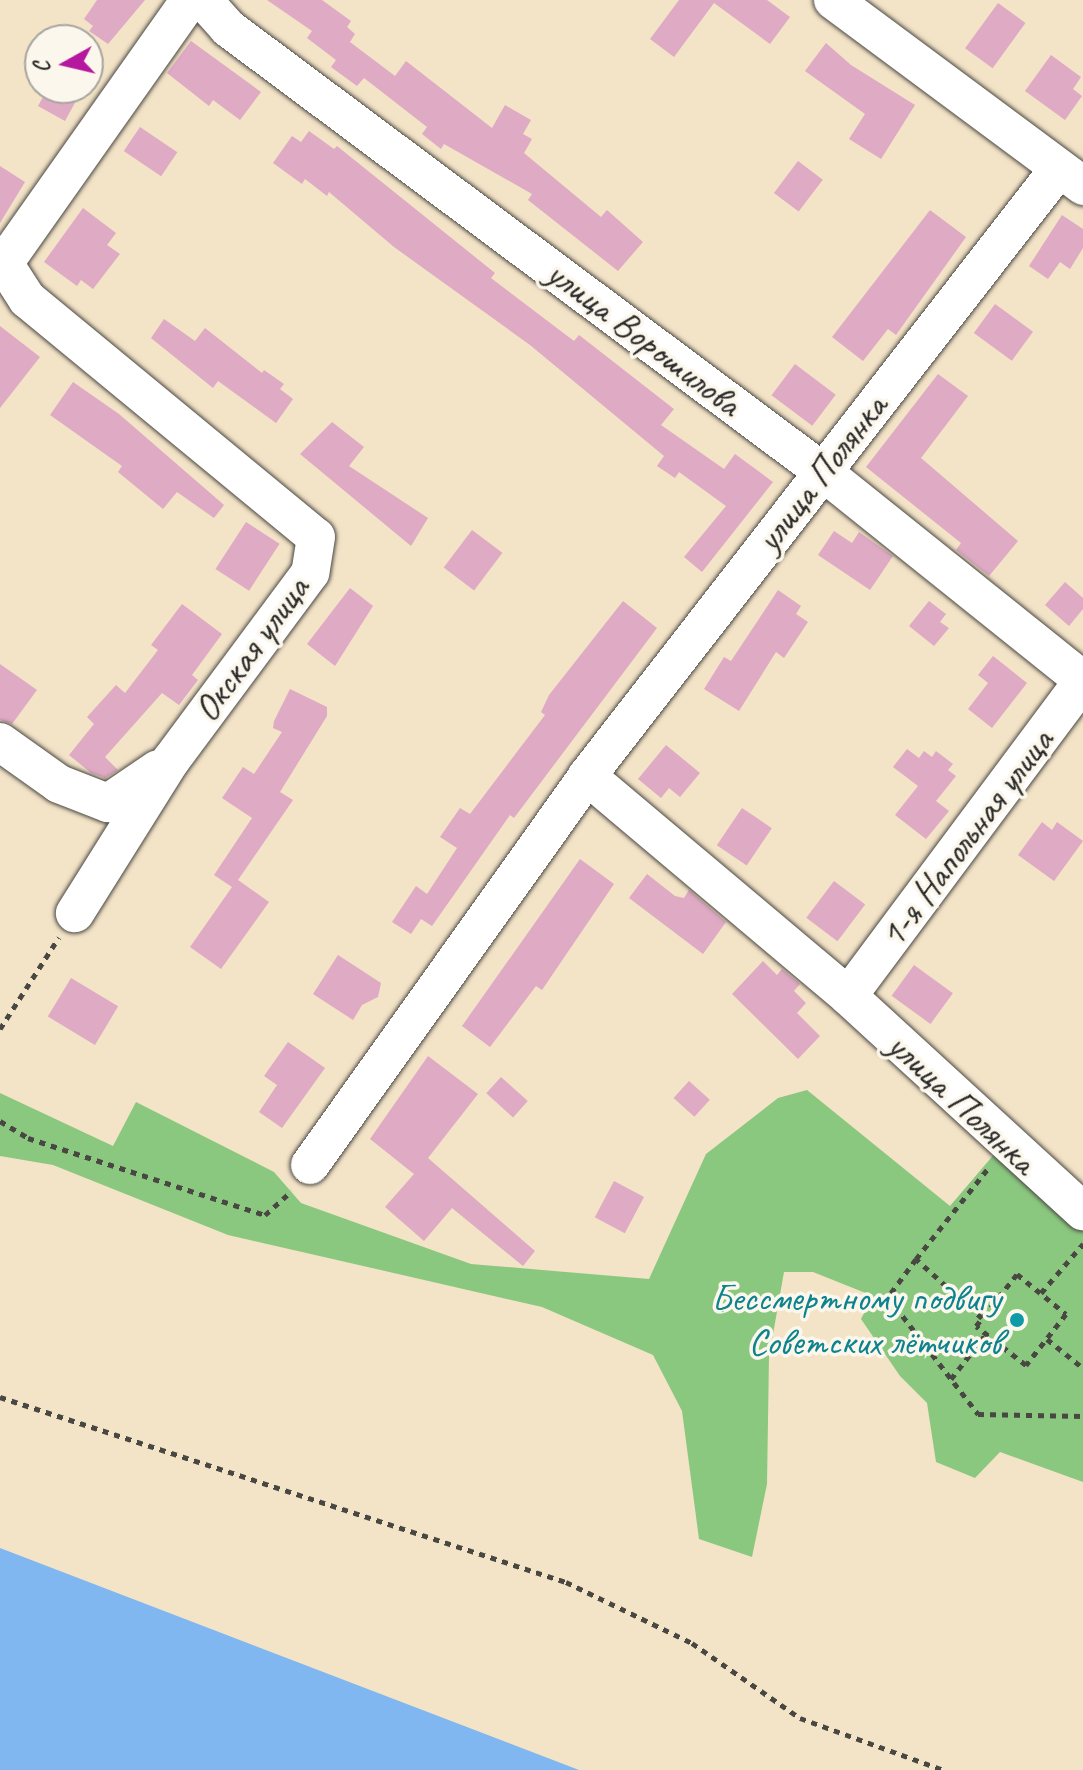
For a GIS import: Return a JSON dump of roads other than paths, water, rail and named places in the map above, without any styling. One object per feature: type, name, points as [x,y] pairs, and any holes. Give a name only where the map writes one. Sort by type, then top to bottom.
[{"type":"street","points":[[2,262],[190,0]]},
{"type":"street","name":"улица Ворошилова","points":[[203,0],[228,28],[823,472],[1083,680]]},
{"type":"street","points":[[833,0],[1070,178]]},
{"type":"street","name":"улица Полянка","points":[[310,1165],[587,776],[823,472],[1070,178]]},
{"type":"street","name":"Окская улица","points":[[2,262],[27,299],[316,537],[310,573],[171,760],[75,913]]},
{"type":"street","name":"1-я Напольная улица","points":[[848,996],[1083,680]]},
{"type":"street","points":[[0,742],[59,784],[108,803],[171,760]]},
{"type":"street","name":"улица Полянка","points":[[587,776],[848,996],[1006,1146],[1083,1211]]},
{"type":"water","points":[[0,1548],[579,1770],[0,1770]]},
{"type":"place","name":"Бессмертному подвигу Советских лётчиков","points":[[1017,1320]]}]
